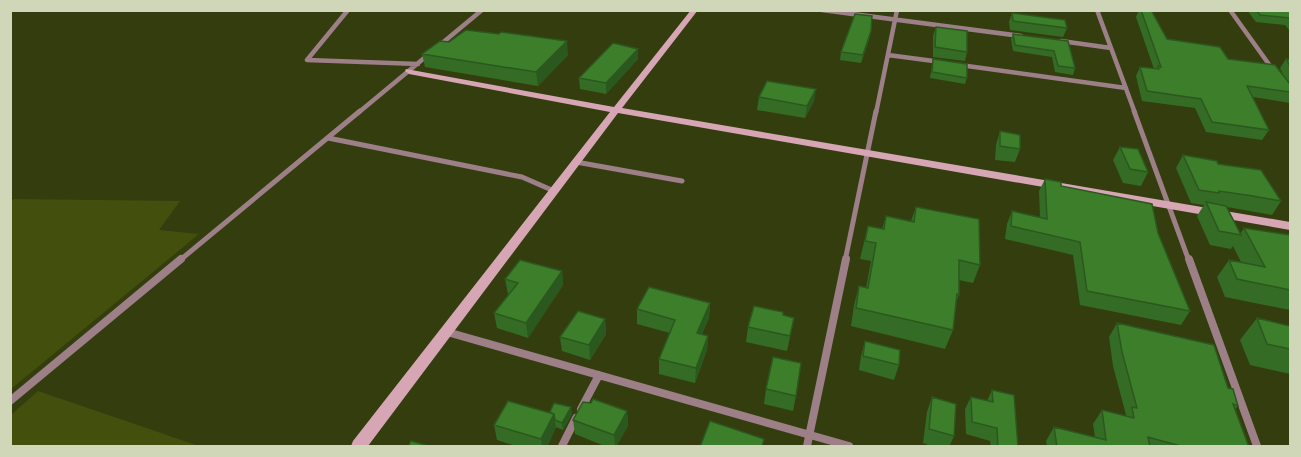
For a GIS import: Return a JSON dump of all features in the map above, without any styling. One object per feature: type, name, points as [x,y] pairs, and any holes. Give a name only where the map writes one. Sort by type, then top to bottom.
[{"type":"street","points":[[348,10],[340,17],[308,60],[418,64]]},
{"type":"street","points":[[10,401],[482,10]]},
{"type":"street","points":[[359,447],[695,10]]},
{"type":"street","points":[[822,10],[1031,37]]},
{"type":"street","points":[[807,447],[897,10]]},
{"type":"street","points":[[1097,10],[1257,447]]},
{"type":"street","points":[[1230,10],[1276,76]]},
{"type":"street","points":[[1054,40],[1111,48]]},
{"type":"street","points":[[888,55],[945,63]]},
{"type":"street","points":[[956,64],[1126,88]]},
{"type":"street","points":[[409,71],[616,110],[1290,226]]},
{"type":"street","points":[[328,138],[522,177],[554,191]]},
{"type":"street","points":[[576,162],[681,181]]},
{"type":"street","points":[[447,332],[849,447]]},
{"type":"street","points":[[562,447],[599,375]]},
{"type":"green space","points":[[14,199],[180,201],[159,230],[199,234],[11,389],[10,201]]},
{"type":"green space","points":[[38,391],[199,446],[11,446],[11,415]]},
{"type":"building","points":[[1141,10],[1151,10],[1167,39],[1220,47],[1228,59],[1275,65],[1290,84],[1290,92],[1247,86],[1269,130],[1212,122],[1201,99],[1147,91],[1140,67],[1159,69],[1158,66],[1161,67]]},
{"type":"building","points":[[1256,10],[1290,10],[1290,18],[1260,15]]},
{"type":"building","points":[[1012,13],[1065,20],[1067,28],[1013,21]]},
{"type":"building","points":[[855,14],[872,16],[871,31],[863,55],[841,52]]},
{"type":"building","points":[[936,27],[967,31],[967,52],[935,47]]},
{"type":"building","points":[[466,30],[499,34],[501,32],[567,41],[536,72],[422,54],[440,41],[449,42]]},
{"type":"building","points":[[1013,34],[1068,41],[1075,68],[1058,66],[1054,51],[1015,45]]},
{"type":"building","points":[[613,43],[638,49],[606,83],[579,78]]},
{"type":"building","points":[[933,59],[967,64],[967,78],[932,72]]},
{"type":"building","points":[[767,81],[816,89],[807,106],[759,97]]},
{"type":"building","points":[[1000,131],[1020,135],[1020,149],[1000,146]]},
{"type":"building","points":[[1120,147],[1138,149],[1148,172],[1130,169]]},
{"type":"building","points":[[1183,155],[1217,161],[1218,164],[1261,170],[1281,201],[1199,190]]},
{"type":"building","points":[[1045,179],[1061,182],[1061,186],[1152,204],[1158,233],[1190,311],[1087,291],[1080,242],[1011,226],[1012,211],[1047,219]]},
{"type":"building","points":[[1206,202],[1226,206],[1241,235],[1219,231]]},
{"type":"building","points":[[916,207],[979,219],[980,265],[959,260],[959,295],[957,294],[953,330],[856,308],[859,286],[868,288],[876,243],[865,241],[868,226],[884,229],[886,216],[914,222]]},
{"type":"building","points":[[1244,228],[1290,235],[1290,290],[1237,279],[1229,260],[1265,267]]},
{"type":"building","points":[[520,260],[562,271],[526,323],[494,313],[518,283],[505,279]]},
{"type":"building","points":[[649,287],[710,303],[697,333],[708,336],[696,368],[659,359],[675,320],[637,309]]},
{"type":"building","points":[[754,306],[783,312],[783,315],[794,318],[790,336],[748,327]]},
{"type":"building","points":[[578,311],[605,319],[589,345],[560,337]]},
{"type":"building","points":[[1257,318],[1290,326],[1290,349],[1267,344]]},
{"type":"building","points":[[1117,323],[1214,345],[1228,388],[1233,389],[1238,406],[1233,404],[1249,447],[1184,447],[1148,437],[1150,447],[1057,447],[1054,427],[1106,440],[1102,410],[1134,418],[1132,407],[1137,408]]},
{"type":"building","points":[[865,341],[900,350],[899,365],[863,356]]},
{"type":"building","points":[[773,357],[801,363],[796,396],[766,389]]},
{"type":"building","points":[[992,390],[1014,395],[1018,447],[998,447],[997,428],[972,422],[971,397],[993,402]]},
{"type":"building","points":[[932,397],[956,404],[954,436],[929,429]]},
{"type":"building","points":[[593,399],[627,411],[614,435],[573,420],[583,402],[591,403]]},
{"type":"building","points":[[508,401],[554,414],[541,439],[494,425]]},
{"type":"building","points":[[554,403],[571,407],[562,423],[555,420],[554,414],[550,412]]},
{"type":"building","points":[[710,421],[764,439],[762,447],[700,447]]},
{"type":"building","points":[[411,441],[432,447],[408,447]]}]
